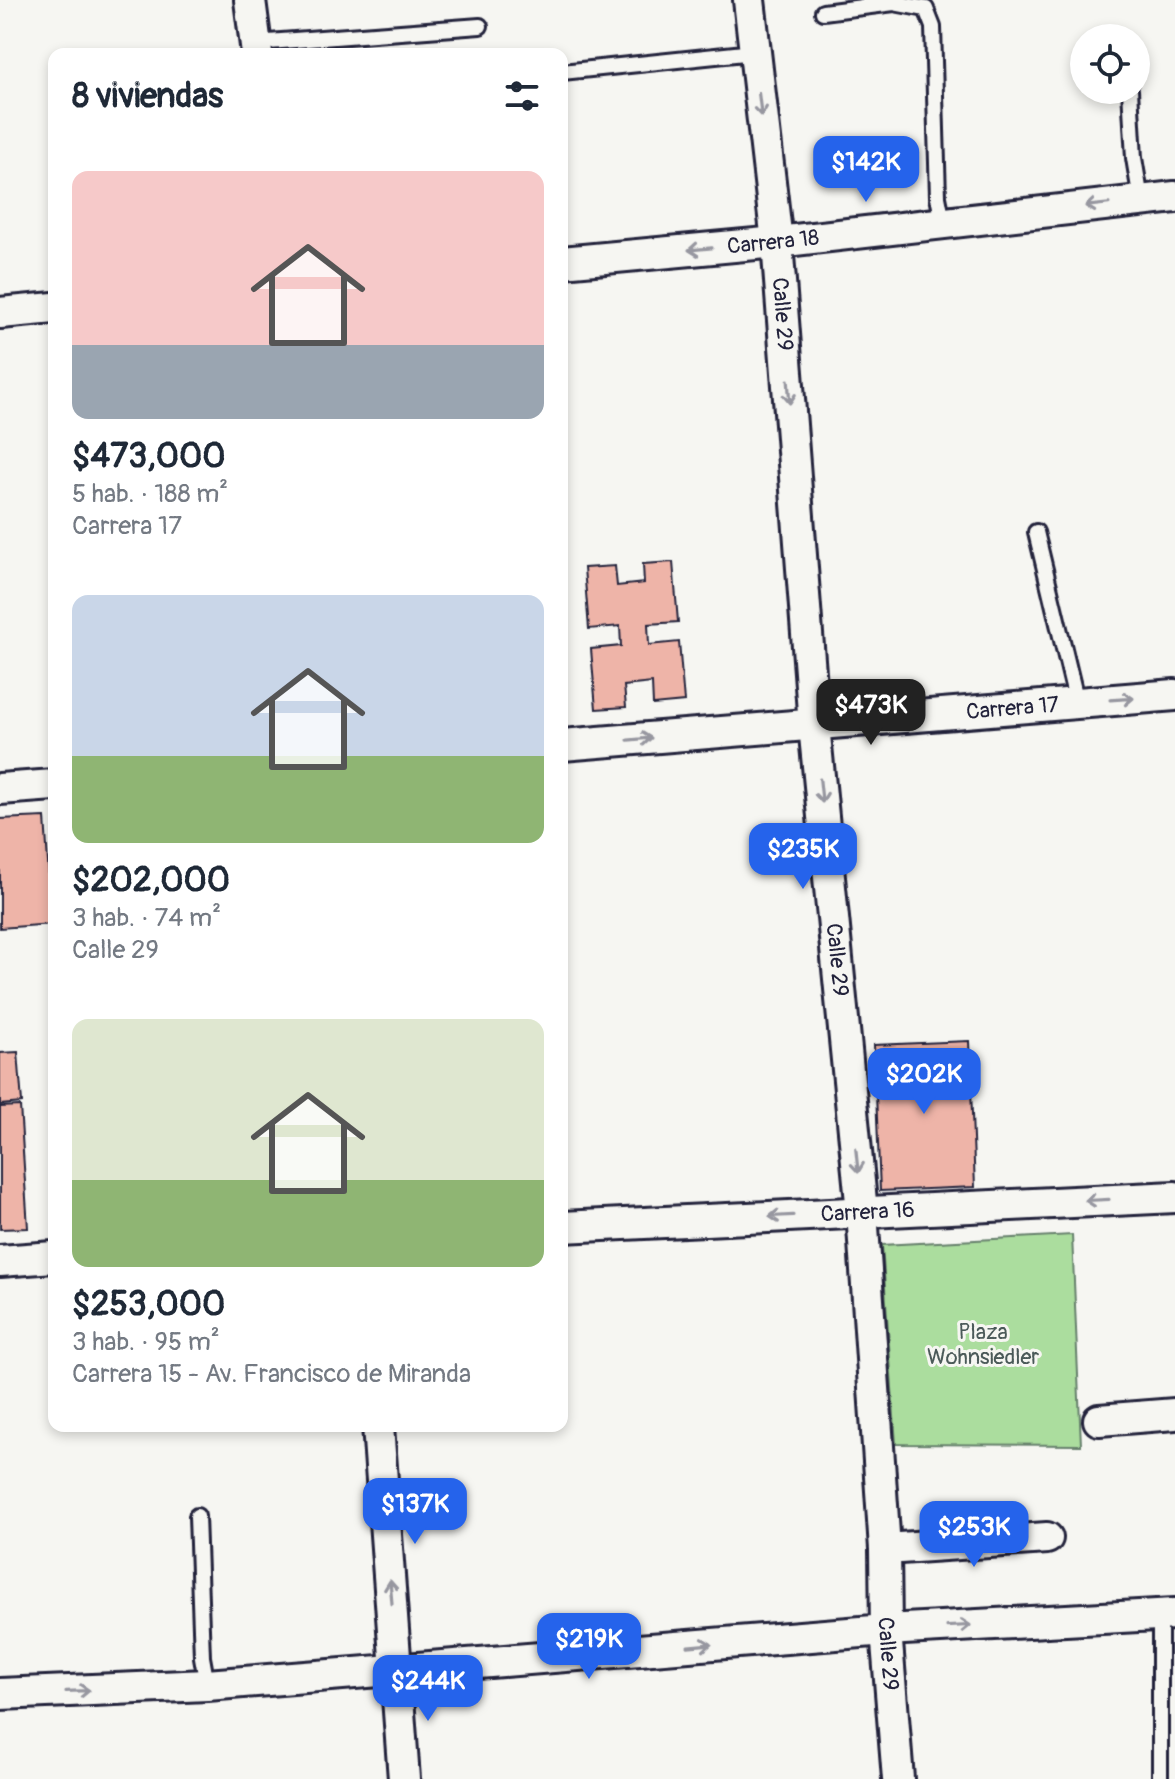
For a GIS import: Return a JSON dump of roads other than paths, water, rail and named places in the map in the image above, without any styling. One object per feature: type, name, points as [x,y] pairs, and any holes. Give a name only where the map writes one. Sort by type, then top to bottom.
[{"type":"street","points":[[250,0],[256,48]]},
{"type":"street","name":"Calle 29","points":[[749,0],[777,242],[814,725],[862,1212],[885,1549],[886,1630],[898,1779]]},
{"type":"street","name":"Carrera 18","points":[[568,261],[777,242],[1175,197]]},
{"type":"street","points":[[0,313],[48,309]]},
{"type":"street","name":"Carrera 17","points":[[568,745],[1175,695]]},
{"type":"street","points":[[0,789],[48,785]]},
{"type":"street","name":"Carrera 16","points":[[568,1227],[1175,1197]]},
{"type":"street","points":[[0,1261],[48,1257]]},
{"type":"street","points":[[1099,1420],[1175,1414]]},
{"type":"street","points":[[378,1432],[404,1779]]},
{"type":"street","points":[[885,1549],[1047,1538]]},
{"type":"street","points":[[0,1694],[207,1685],[886,1630],[1168,1615]]},
{"type":"lane","points":[[823,12],[894,3],[926,9],[933,27],[938,197],[943,222]]},
{"type":"lane","points":[[256,48],[480,26]]},
{"type":"lane","points":[[568,71],[754,52]]},
{"type":"lane","points":[[1131,104],[1134,158],[1141,200]]},
{"type":"lane","points":[[1036,532],[1077,703]]},
{"type":"lane","points":[[197,1516],[202,1657],[207,1685]]},
{"type":"lane","points":[[1160,1779],[1168,1615]]},
{"type":"park label","name":"Plaza Wohnsiedler","points":[[983,1344]]}]
